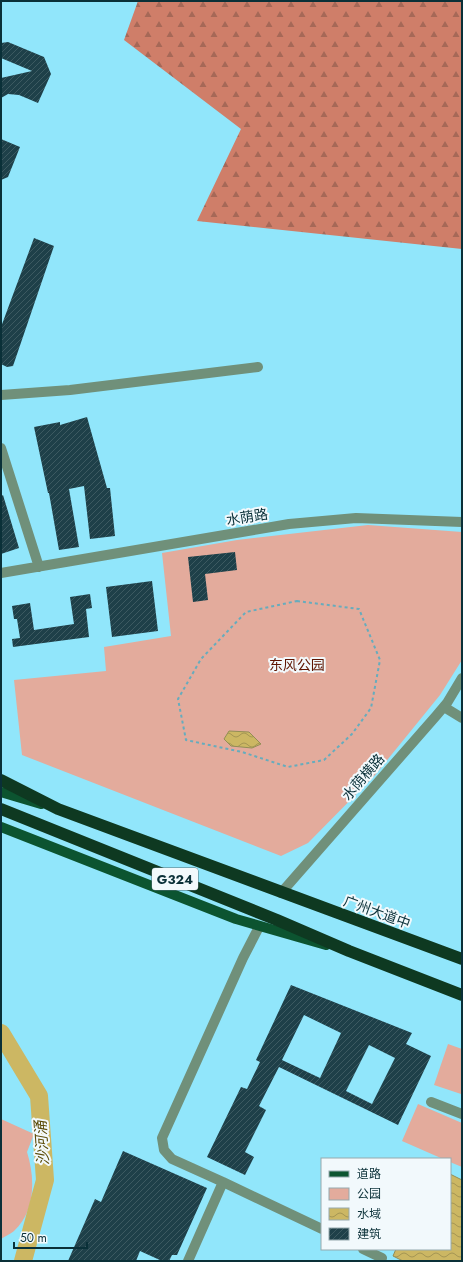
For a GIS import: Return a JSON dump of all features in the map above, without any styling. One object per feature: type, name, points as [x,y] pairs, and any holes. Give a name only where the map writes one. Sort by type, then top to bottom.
[{"type":"highway","name":"G324","points":[[1,780],[58,809],[281,893]]},
{"type":"highway","name":"G324","points":[[1,809],[277,920],[349,951],[462,995]]},
{"type":"highway","name":"广州大道中","points":[[281,893],[462,959]]},
{"type":"main road","points":[[1,792],[58,809]]},
{"type":"main road","points":[[1,827],[259,927],[349,951]]},
{"type":"street","points":[[1,395],[70,390],[258,367]]},
{"type":"street","points":[[1,448],[40,567]]},
{"type":"street","name":"水荫路","points":[[1,573],[289,524],[356,518],[462,522]]},
{"type":"street","name":"水荫横路","points":[[281,893],[444,707],[462,678]]},
{"type":"street","points":[[444,707],[462,718]]},
{"type":"street","points":[[259,927],[243,958],[162,1138],[164,1150],[172,1159],[321,1229]]},
{"type":"street","points":[[431,1102],[462,1114]]},
{"type":"street","points":[[188,1261],[223,1182]]},
{"type":"street","points":[[365,1250],[382,1258]]},
{"type":"path","points":[[297,601],[359,609],[380,660],[371,708],[352,734],[324,760],[288,767],[242,752],[186,740],[178,699],[201,659],[246,612],[297,601]]},
{"type":"green space","points":[[138,1],[462,1],[462,249],[197,221],[241,129],[124,40]]},
{"type":"green space","name":"东风公园","points":[[368,525],[462,532],[462,660],[440,695],[375,775],[308,843],[281,856],[22,755],[14,680],[106,671],[104,647],[171,636],[162,553],[237,540]]},
{"type":"green space","points":[[448,1044],[462,1049],[461,1094],[434,1085]]},
{"type":"green space","points":[[418,1104],[462,1123],[462,1167],[451,1162],[451,1158],[441,1158],[402,1141]]},
{"type":"green space","points":[[1,1119],[34,1134],[27,1152],[30,1162],[32,1183],[30,1204],[21,1223],[13,1232],[1,1239]]},
{"type":"water","points":[[229,731],[249,732],[261,744],[252,748],[231,746],[224,739]]},
{"type":"water","points":[[451,1174],[462,1180],[462,1261],[403,1261],[393,1256],[396,1250],[451,1250]]},
{"type":"building","points":[[8,42],[44,57],[51,74],[38,103],[19,95],[8,94],[1,98],[1,78],[32,71],[1,58],[1,43]]},
{"type":"building","points":[[1,139],[20,147],[8,177],[1,180]]},
{"type":"building","points":[[34,238],[54,246],[13,366],[7,367],[1,364],[1,327]]},
{"type":"building","points":[[87,417],[107,488],[110,488],[115,536],[90,539],[84,486],[69,489],[79,547],[59,550],[49,493],[34,427],[60,422],[60,425]]},
{"type":"building","points":[[3,495],[19,548],[1,554],[1,496]]},
{"type":"building","points":[[235,552],[237,570],[205,574],[208,600],[193,602],[188,557]]},
{"type":"building","points":[[152,581],[158,631],[112,637],[106,587]]},
{"type":"building","points":[[90,594],[92,608],[86,609],[89,637],[13,647],[12,639],[20,638],[17,619],[14,619],[12,606],[30,603],[34,630],[74,624],[70,597]]},
{"type":"building","points":[[291,985],[412,1033],[406,1044],[431,1056],[398,1125],[279,1067],[259,1106],[266,1110],[245,1152],[254,1157],[245,1175],[207,1157],[241,1087],[247,1089],[260,1062],[256,1060]],"holes":[[[304,1015],[341,1033],[320,1078],[282,1060]],[[369,1045],[395,1058],[372,1104],[346,1091]]]},
{"type":"building","points":[[123,1151],[207,1188],[177,1255],[172,1255],[169,1261],[162,1261],[140,1251],[136,1261],[68,1261],[95,1199],[101,1202]]},
{"type":"waterway","name":"沙河涌","points":[[1,1033],[39,1096],[45,1180],[23,1261]]}]
